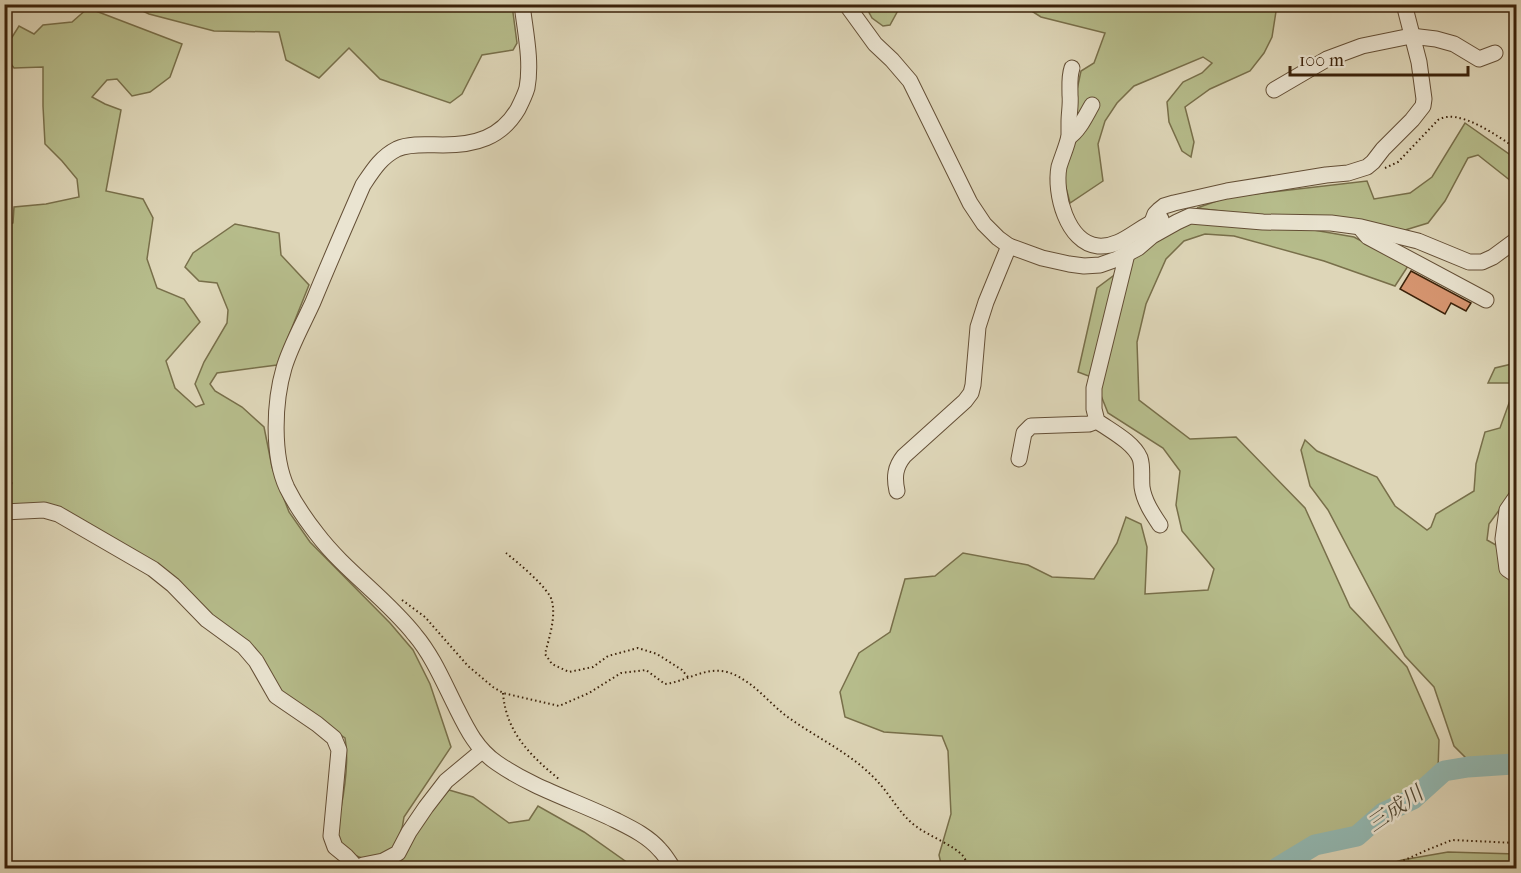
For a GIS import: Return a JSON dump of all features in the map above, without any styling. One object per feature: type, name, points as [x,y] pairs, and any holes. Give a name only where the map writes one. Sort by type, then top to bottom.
[{"type":"street","points":[[522,4],[528,60],[527,88],[512,119],[505,127],[481,140],[461,145],[400,147],[376,164],[363,185],[284,368],[276,406],[276,436],[280,464],[287,487],[318,536],[415,635],[443,681],[470,734],[482,751],[511,773],[630,828],[648,839],[660,850],[673,868]]},
{"type":"street","points":[[846,4],[875,44],[910,81],[970,203],[984,224],[1009,246],[1042,258],[1084,266],[1100,265],[1127,254],[1190,216]]},
{"type":"street","points":[[1152,222],[1158,210],[1174,203],[1227,190],[1348,173],[1367,167],[1373,162],[1423,106],[1424,89],[1419,62],[1404,4]]},
{"type":"street","points":[[1274,90],[1327,59],[1362,46],[1411,36],[1454,44],[1479,60],[1496,53]]},
{"type":"street","points":[[1072,68],[1069,78],[1069,137],[1059,168],[1059,198],[1076,233],[1089,243],[1108,246],[1125,240],[1152,222],[1175,216],[1263,222],[1331,223],[1360,227],[1418,241],[1468,262],[1482,262],[1493,257],[1516,240]]},
{"type":"street","points":[[1069,137],[1077,129],[1092,105]]},
{"type":"street","points":[[1360,227],[1368,237],[1486,300]]},
{"type":"street","points":[[897,492],[894,480],[898,463],[972,393],[978,327],[1009,246]]},
{"type":"street","points":[[1127,254],[1094,388],[1094,409],[1097,421],[1124,440],[1138,456],[1144,496],[1160,525]]},
{"type":"street","points":[[1019,459],[1024,433],[1031,426],[1089,424],[1097,421]]},
{"type":"street","points":[[1516,497],[1507,510],[1503,539],[1507,569],[1516,575]]},
{"type":"street","points":[[4,512],[44,510],[58,514],[153,569],[207,620],[244,647],[256,661],[276,696],[334,738],[339,750],[331,836],[335,847],[358,868],[383,861],[398,853],[409,832],[446,781],[482,751]]},
{"type":"path","points":[[1367,167],[1379,169],[1392,166],[1438,120],[1448,116],[1474,123],[1516,148]]},
{"type":"path","points":[[506,553],[532,575],[552,600],[553,623],[545,654],[552,664],[569,672],[593,667],[608,656],[638,648],[657,654],[682,670],[688,677]]},
{"type":"path","points":[[399,597],[425,617],[468,666],[503,693],[559,706],[589,693],[621,673],[646,670],[664,684],[676,683],[688,677],[715,671],[726,672],[741,678],[763,694],[784,714],[852,758],[878,782],[904,816],[916,827],[963,856],[970,868]]},
{"type":"path","points":[[503,693],[504,710],[516,735],[537,762],[560,780]]},
{"type":"path","points":[[1387,868],[1452,840],[1516,843]]},
{"type":"green space","points":[[130,5],[512,5],[517,43],[513,50],[482,55],[462,94],[450,103],[380,79],[349,48],[319,78],[286,60],[279,32],[214,31],[149,14]]},
{"type":"green space","points":[[865,5],[901,5],[890,25],[883,26],[872,18]]},
{"type":"green space","points":[[1022,5],[1277,5],[1272,37],[1264,53],[1250,71],[1210,89],[1185,107],[1194,142],[1191,157],[1182,151],[1169,122],[1167,102],[1183,82],[1202,73],[1212,63],[1203,57],[1134,86],[1117,103],[1105,121],[1098,144],[1103,181],[1070,203],[1064,180],[1068,132],[1081,71],[1094,63],[1105,33],[1041,17]]},
{"type":"green space","points":[[88,8],[182,44],[170,77],[150,92],[132,96],[117,79],[107,80],[92,97],[121,110],[106,191],[143,199],[153,218],[147,259],[157,288],[184,299],[200,322],[166,361],[175,388],[196,407],[204,404],[195,384],[204,362],[227,323],[228,310],[217,283],[199,281],[185,267],[193,253],[235,224],[279,233],[281,255],[309,285],[277,365],[217,373],[210,384],[215,391],[242,407],[264,427],[272,467],[289,512],[310,542],[390,623],[413,650],[430,684],[451,747],[404,817],[395,843],[390,850],[379,856],[367,859],[355,855],[338,840],[336,825],[346,773],[345,738],[279,693],[242,641],[65,516],[5,509],[5,495],[12,483],[4,478],[5,225],[13,223],[14,207],[46,204],[79,197],[77,179],[45,144],[43,67],[14,68],[5,56],[4,50],[19,26],[34,34],[43,25],[72,22]]},
{"type":"green space","points":[[1465,123],[1516,159],[1516,185],[1478,155],[1468,158],[1445,201],[1428,223],[1402,231],[1197,208],[1228,197],[1367,181],[1374,199],[1410,193],[1432,177]]},
{"type":"green space","points":[[1190,217],[1302,228],[1354,237],[1408,266],[1395,286],[1324,261],[1234,236],[1205,234],[1184,241],[1166,259],[1146,304],[1137,342],[1139,400],[1190,439],[1236,437],[1305,508],[1350,607],[1407,667],[1439,740],[1438,770],[1421,794],[1352,843],[1265,868],[942,868],[939,855],[951,814],[948,751],[942,736],[884,732],[845,717],[840,692],[859,653],[890,632],[905,579],[935,576],[963,553],[1028,565],[1052,577],[1094,579],[1117,543],[1126,517],[1141,524],[1147,547],[1145,594],[1208,590],[1214,569],[1182,531],[1176,505],[1180,471],[1163,448],[1108,413],[1094,378],[1078,372],[1097,288],[1125,267],[1149,242]]},
{"type":"green space","points":[[1516,363],[1516,383],[1488,383],[1495,368]]},
{"type":"green space","points":[[1516,384],[1516,487],[1489,524],[1487,540],[1496,545],[1503,568],[1516,581],[1516,766],[1512,763],[1473,765],[1454,746],[1434,687],[1405,656],[1328,510],[1310,486],[1301,450],[1305,440],[1317,451],[1377,477],[1395,506],[1427,530],[1431,527],[1436,514],[1474,491],[1476,464],[1485,432],[1500,428]]},
{"type":"green space","points":[[449,790],[473,797],[509,823],[529,820],[538,806],[584,832],[635,868],[398,868],[420,827]]},
{"type":"green space","points":[[1448,852],[1516,854],[1516,868],[1376,868],[1402,860]]},
{"type":"building","points":[[1411,271],[1471,303],[1466,311],[1451,303],[1445,314],[1400,289]]},
{"type":"waterway","name":"三成川","points":[[1277,868],[1315,845],[1357,836],[1383,813],[1413,799],[1444,771],[1468,767],[1516,765]]}]
